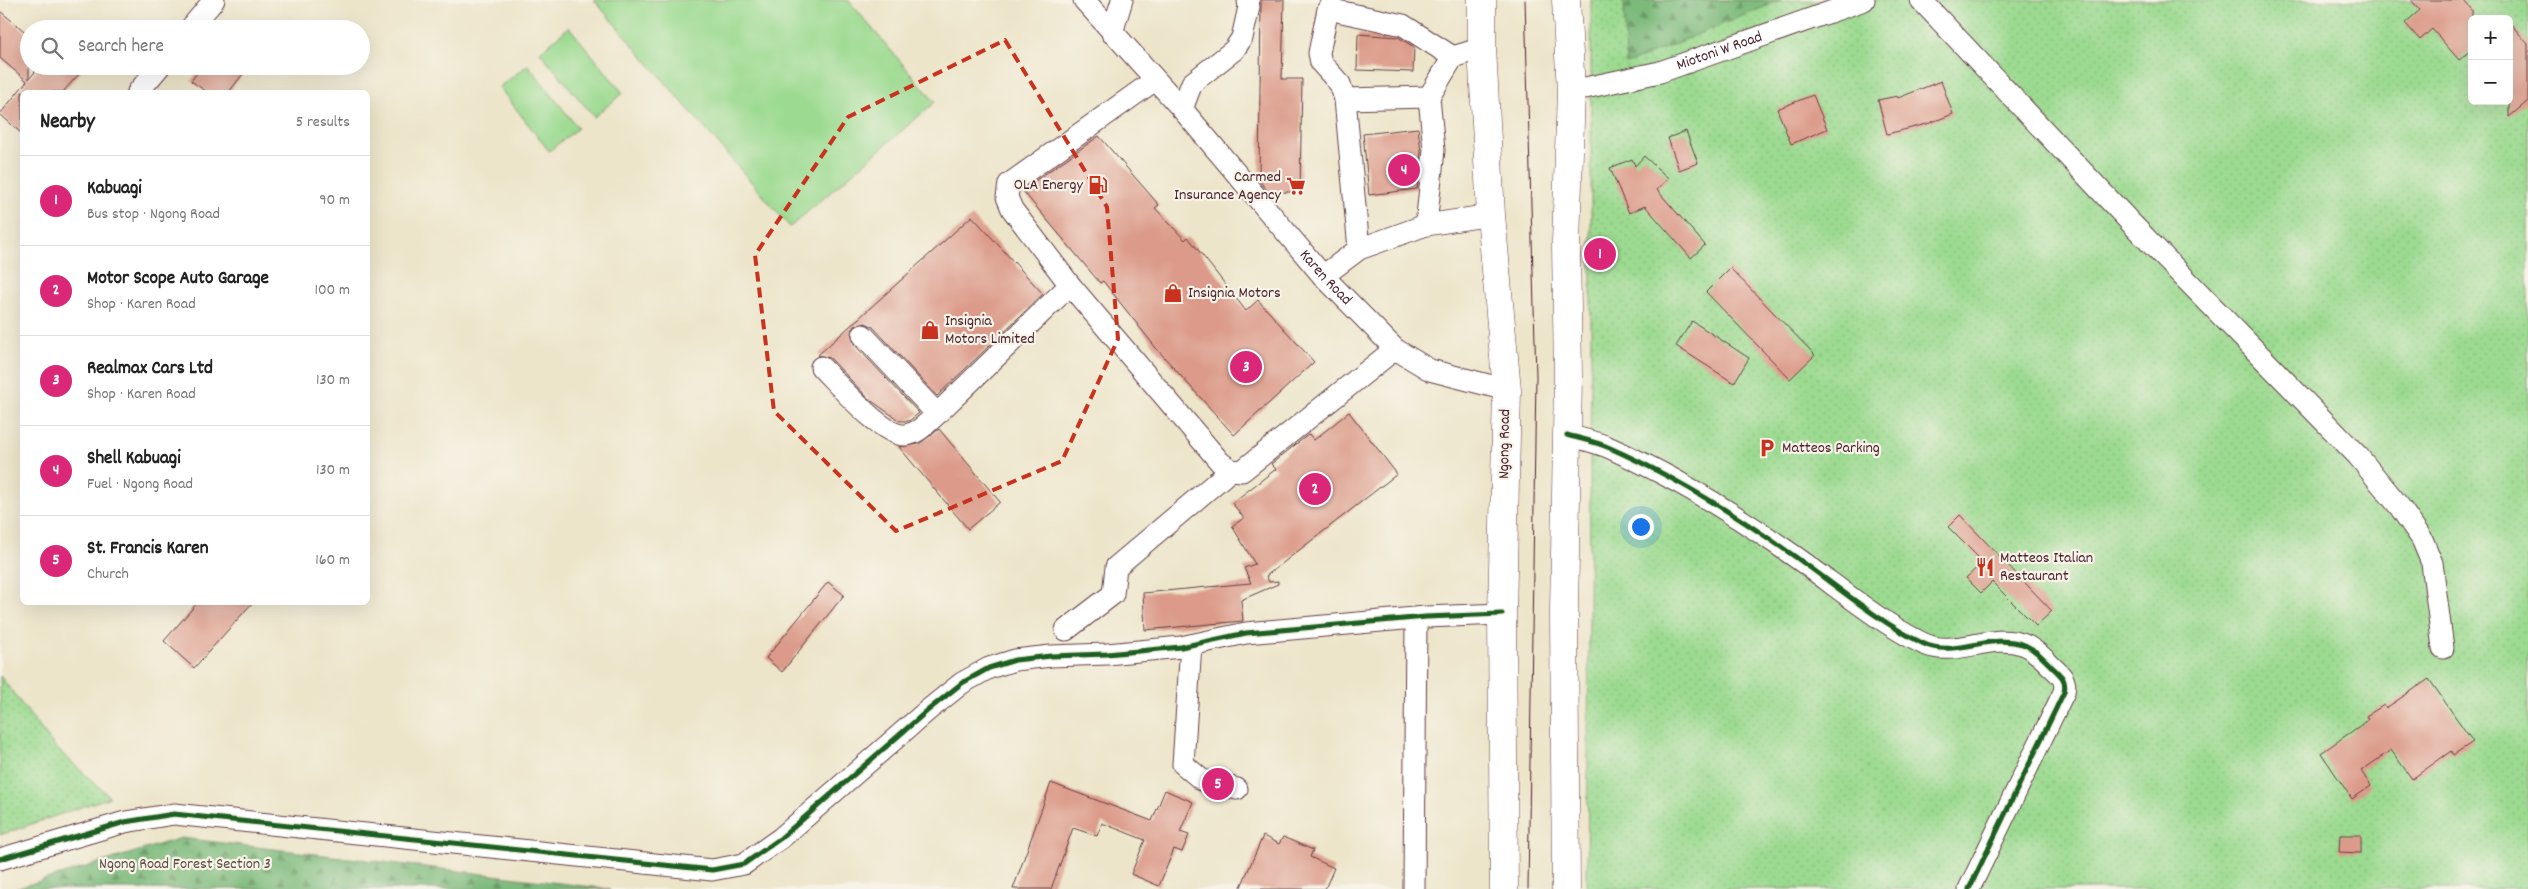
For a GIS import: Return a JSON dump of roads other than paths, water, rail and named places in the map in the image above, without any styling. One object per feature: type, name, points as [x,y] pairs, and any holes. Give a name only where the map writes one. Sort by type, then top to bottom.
[{"type":"main road","name":"Ngong Road","points":[[1482,0],[1482,48],[1491,215],[1506,390],[1502,614],[1504,889]]},
{"type":"main road","points":[[1566,0],[1571,91],[1566,243],[1568,377],[1564,613],[1566,889]]},
{"type":"street","points":[[197,20],[214,0]]},
{"type":"street","name":"Karen Road","points":[[1084,0],[1182,109],[1323,276],[1395,349],[1430,370],[1506,390]]},
{"type":"street","points":[[1112,32],[1122,0]]},
{"type":"street","points":[[1182,109],[1192,83],[1234,50],[1242,38],[1248,0]]},
{"type":"street","name":"Miotoni W Road","points":[[1571,91],[1660,72],[1864,0]]},
{"type":"street","points":[[1921,0],[2132,224],[2358,456],[2399,506],[2422,539],[2432,563],[2437,586],[2443,648]]},
{"type":"street","points":[[1359,249],[1345,99],[1337,78],[1321,63],[1320,44],[1328,9],[1403,26],[1452,58]]},
{"type":"street","points":[[1426,225],[1434,150],[1429,97],[1452,58],[1482,48]]},
{"type":"street","points":[[140,90],[152,75]]},
{"type":"street","points":[[1155,80],[1009,184],[1007,197],[1012,210],[1070,285],[1220,462],[1231,470],[1242,471],[1395,349]]},
{"type":"street","points":[[1345,99],[1429,97]]},
{"type":"street","points":[[1323,276],[1359,249],[1426,225],[1491,215]]},
{"type":"street","points":[[821,367],[880,424],[894,434],[902,435],[917,431],[937,414],[1070,285]]},
{"type":"street","points":[[863,335],[937,414]]},
{"type":"street","points":[[1567,435],[1609,447],[1700,495],[1783,548],[1869,610],[1930,647],[1950,648],[1986,642],[2022,644],[2039,654],[2061,676],[2065,681],[2064,692],[1969,889]]},
{"type":"street","points":[[1066,630],[1113,594],[1116,566],[1231,470]]},
{"type":"street","points":[[0,859],[110,826],[154,816],[174,814],[712,870],[744,864],[781,838],[927,711],[962,683],[990,668],[1015,660],[1051,656],[1108,654],[1191,645],[1246,633],[1416,618],[1502,614]]},
{"type":"street","points":[[1414,889],[1416,618]]},
{"type":"street","points":[[1191,645],[1183,764],[1202,780],[1237,789]]},
{"type":"tram line","points":[[1525,0],[1536,376],[1528,889]]},
{"type":"place","name":"Shell Kabuagi","points":[[1404,170]]},
{"type":"place","name":"OLA Energy","points":[[1098,185]]},
{"type":"place","name":"Carmed Insurance Agency","points":[[1296,186]]},
{"type":"place","name":"Kabuagi","points":[[1600,254]]},
{"type":"place","name":"Insignia Motors","points":[[1173,293]]},
{"type":"place","name":"Insignia Motors Limited","points":[[930,330]]},
{"type":"place","name":"Realmax Cars Ltd","points":[[1246,367]]},
{"type":"place","name":"Matteos Parking","points":[[1767,448]]},
{"type":"place","name":"Motor Scope Auto Garage","points":[[1315,489]]},
{"type":"place","name":"Matteos Italian Restaurant","points":[[1985,567]]},
{"type":"place","name":"St. Francis Karen","points":[[1218,784]]},
{"type":"park label","name":"Ngong Road Forest Section 3","points":[[185,864]]}]
